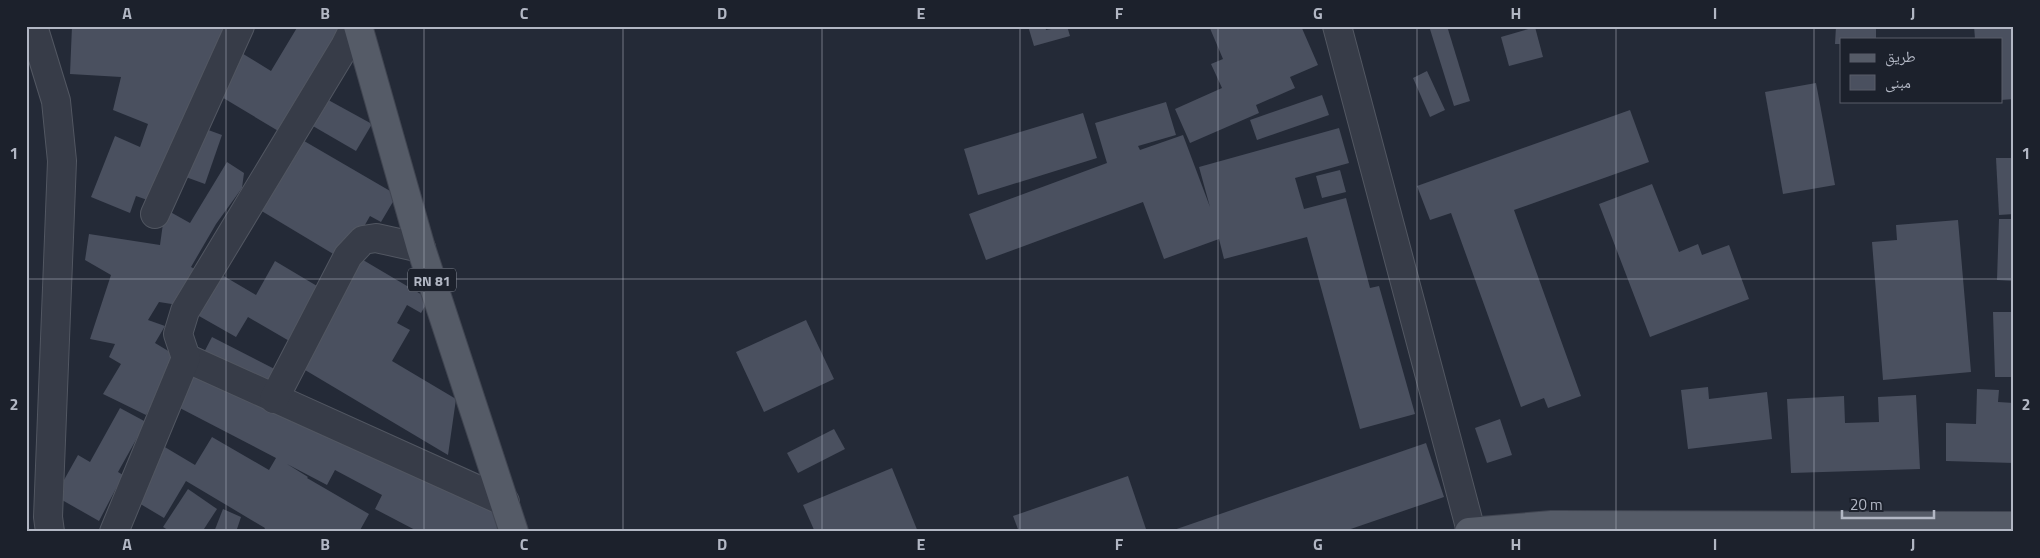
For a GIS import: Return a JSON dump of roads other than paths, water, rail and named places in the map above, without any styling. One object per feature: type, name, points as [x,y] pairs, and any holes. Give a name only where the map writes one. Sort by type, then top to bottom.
[{"type":"main road","name":"RN 81","points":[[357,26],[421,248],[514,532]]},
{"type":"main road","points":[[1470,531],[1552,525],[1884,528],[2014,526]]},
{"type":"street","points":[[33,26],[56,101],[62,161],[48,517],[50,532]]},
{"type":"street","points":[[155,214],[240,26]]},
{"type":"street","points":[[117,531],[186,358],[178,334],[185,311],[357,26]]},
{"type":"street","points":[[1338,26],[1470,531]]},
{"type":"street","points":[[274,399],[348,256],[363,240],[376,238],[421,248]]},
{"type":"street","points":[[186,358],[505,502]]}]
